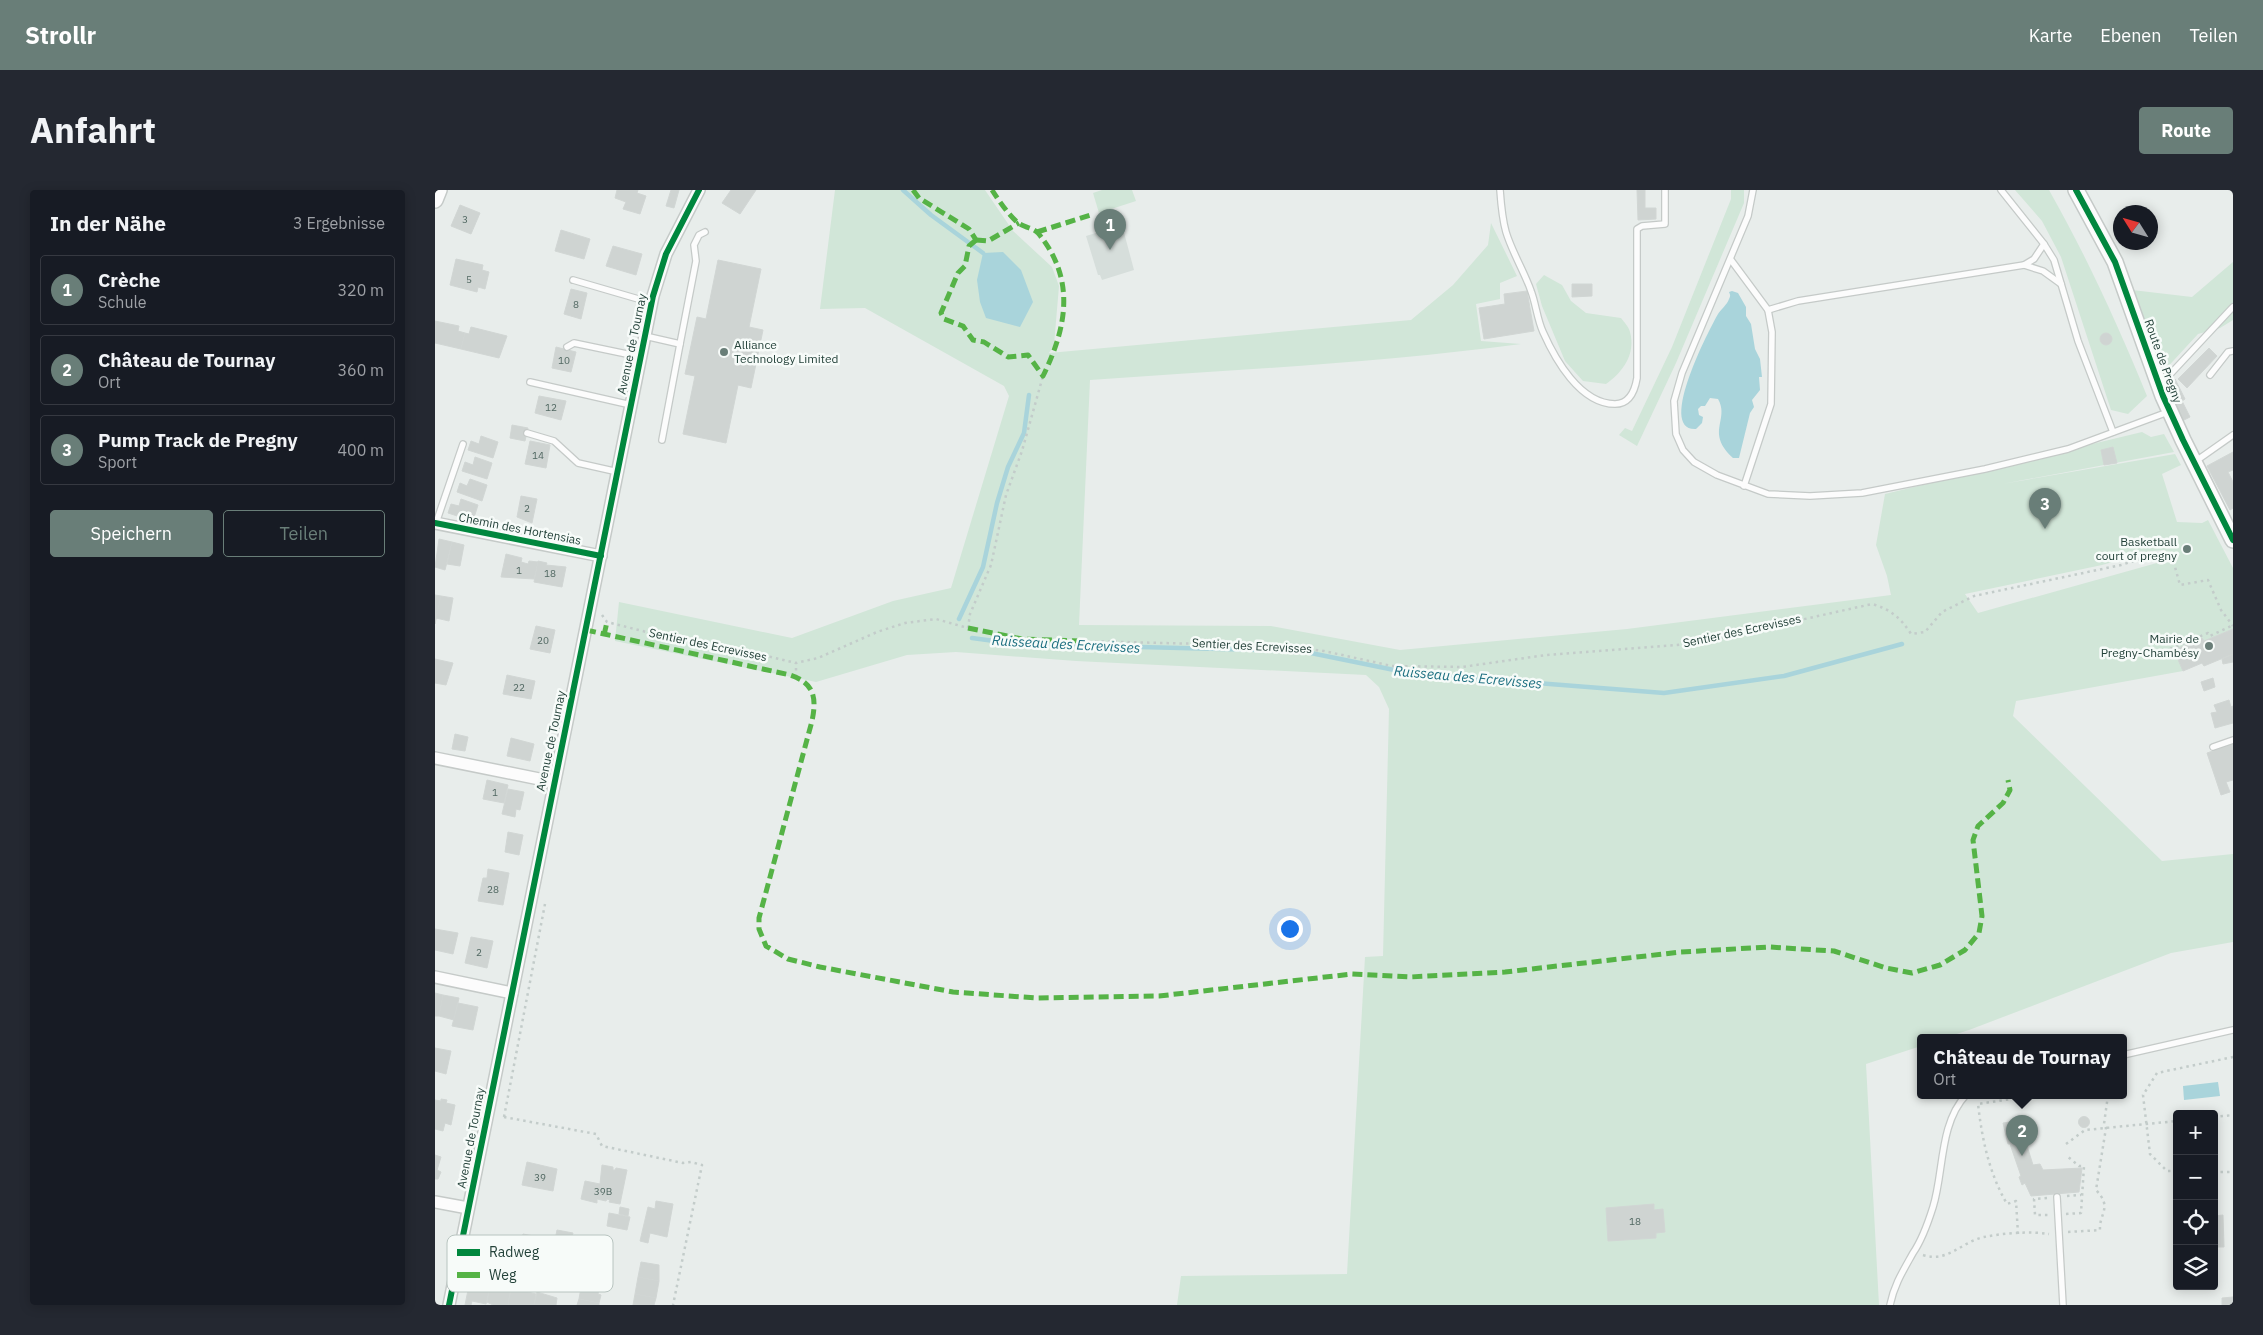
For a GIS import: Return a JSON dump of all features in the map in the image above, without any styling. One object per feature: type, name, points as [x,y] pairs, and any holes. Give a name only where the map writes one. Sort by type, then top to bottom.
[{"type":"street","name":"Avenue de Tournay","points":[[463,1235],[652,302],[666,254],[699,190]]},
{"type":"street","name":"Route de Pregny","points":[[2076,190],[2115,262],[2170,411],[2233,540]]},
{"type":"street","name":"Chemin des Hortensias","points":[[435,523],[601,556]]},
{"type":"street","points":[[435,758],[554,782]]},
{"type":"street","points":[[435,977],[512,993]]},
{"type":"street","points":[[435,1202],[468,1208]]},
{"type":"street","name":"Avenue de Tournay","points":[[449,1305],[452,1292]]},
{"type":"lane","points":[[1501,190],[1506,232],[1537,305],[1542,330],[1563,368],[1578,386],[1593,397],[1609,404],[1620,404],[1628,400],[1636,389],[1637,229],[1642,226],[1665,224],[1665,190]]},
{"type":"lane","points":[[1753,190],[1749,216],[1682,373],[1675,394],[1673,411],[1676,434],[1689,458],[1705,469],[1764,493],[1785,496],[1862,493],[1985,469],[2068,449],[2170,411]]},
{"type":"lane","points":[[2001,190],[2044,244],[2053,260],[2078,341],[2113,432]]},
{"type":"lane","points":[[662,440],[696,261],[695,245],[699,235],[705,232]]},
{"type":"lane","points":[[1768,310],[1798,301],[2024,265],[2034,259],[2044,244]]},
{"type":"lane","points":[[1731,260],[1768,310],[1772,332],[1771,404],[1744,486]]},
{"type":"lane","points":[[2024,265],[2037,268],[2061,284]]},
{"type":"lane","points":[[573,280],[652,302]]},
{"type":"lane","points":[[2160,385],[2233,307]]},
{"type":"lane","points":[[645,336],[680,344]]},
{"type":"lane","points":[[567,347],[575,343],[641,357]]},
{"type":"lane","points":[[2210,374],[2228,352],[2233,351]]},
{"type":"lane","points":[[531,382],[631,406]]},
{"type":"lane","points":[[527,433],[554,441],[578,463],[618,472]]},
{"type":"lane","points":[[2194,462],[2233,436]]},
{"type":"lane","points":[[435,523],[463,444]]},
{"type":"lane","points":[[2213,747],[2233,740]]},
{"type":"lane","points":[[2127,1054],[2233,1030]]},
{"type":"lane","points":[[1889,1305],[1895,1284],[1914,1252],[1933,1206],[1952,1119],[1957,1105],[1962,1099]]},
{"type":"lane","points":[[2057,1197],[2063,1305]]},
{"type":"path","points":[[2170,649],[2208,633],[2210,636],[2232,626]]},
{"type":"path","points":[[796,663],[796,677]]},
{"type":"path","points":[[2173,1171],[2167,1171],[2150,1154],[2143,1095],[2157,1073],[2233,1057]]},
{"type":"path","points":[[2015,1099],[1977,1104],[1984,1149],[1999,1191],[2007,1204],[2016,1201],[2018,1234]]},
{"type":"path","points":[[1914,1252],[1929,1257],[1942,1257],[1976,1240],[2018,1234],[2049,1233],[2063,1237],[2067,1232],[2100,1230],[2105,1205],[2096,1190],[2106,1128],[2104,1124],[2108,1099]]},
{"type":"path","points":[[2218,1117],[2233,1115]]},
{"type":"path","points":[[504,1117],[596,1134],[603,1146],[683,1164],[691,1162],[702,1165],[673,1305]]},
{"type":"path","points":[[2066,1144],[2085,1130],[2173,1121]]},
{"type":"path","points":[[2067,1156],[2079,1166],[2084,1166],[2081,1195]]},
{"type":"path","points":[[2218,1172],[2233,1172]]},
{"type":"shaded area","points":[[1122,225],[1134,270],[1102,280],[1100,275],[1098,275],[1086,236]]},
{"type":"green space","points":[[835,190],[985,190],[1013,231],[1052,267],[1059,286],[1054,345],[1049,353],[1411,320],[1453,285],[1488,245],[1491,223],[1517,276],[1500,283],[1500,299],[1476,304],[1481,341],[1521,344],[1360,361],[1090,380],[1079,625],[1271,626],[1400,650],[1627,629],[1891,595],[1887,576],[1876,545],[1885,494],[2142,432],[2151,437],[2164,434],[2174,452],[2002,484],[2175,454],[2181,465],[2162,474],[2177,522],[2202,523],[2208,520],[2233,568],[2233,629],[2204,641],[2202,638],[2175,650],[2183,671],[2016,701],[2013,716],[2162,861],[2233,854],[2233,942],[2171,953],[1956,1034],[1917,1034],[1917,1047],[1866,1064],[1879,1305],[1177,1305],[1181,1276],[1347,1274],[1365,957],[1383,956],[1389,709],[1379,687],[1366,675],[1076,661],[956,652],[907,655],[816,682],[615,641],[619,602],[792,638],[893,601],[951,588],[1009,396],[1004,386],[865,308],[820,309]],"holes":[[[2165,550],[2171,559],[1978,613],[1965,594],[2102,565],[2153,551]]]},
{"type":"green space","points":[[1102,190],[1132,190],[1136,201],[1099,213],[1093,193]]},
{"type":"green space","points":[[1731,190],[1744,190],[1744,203],[1676,363],[1637,446],[1619,435],[1625,428],[1632,431],[1672,347],[1731,199]]},
{"type":"green space","points":[[2015,190],[2049,190],[2076,240],[2113,317],[2147,396],[2128,414],[2111,410],[2061,257],[2042,221]]},
{"type":"green space","points":[[2233,262],[2233,320],[2220,328],[2198,334],[2162,373],[2132,290],[2192,297]]},
{"type":"green space","points":[[1544,275],[1562,285],[1571,301],[1586,313],[1621,318],[1629,328],[1631,340],[1630,355],[1623,368],[1606,384],[1583,381],[1565,361],[1542,306],[1536,284]]},
{"type":"water","points":[[1003,252],[1021,270],[1033,302],[1020,327],[986,318],[980,302],[977,280],[983,253]]},
{"type":"water","points":[[1729,292],[1738,293],[1746,307],[1746,316],[1751,324],[1755,349],[1760,359],[1762,377],[1759,377],[1760,390],[1752,400],[1754,407],[1750,413],[1739,458],[1733,458],[1721,441],[1719,427],[1721,406],[1718,399],[1710,398],[1705,406],[1701,406],[1698,409],[1699,415],[1703,417],[1702,423],[1696,429],[1685,425],[1681,414],[1683,397],[1697,357],[1718,314],[1728,301]]},
{"type":"water","points":[[2218,1082],[2220,1096],[2184,1100],[2183,1086]]},
{"type":"building","points":[[617,190],[638,190],[637,193],[646,196],[640,214],[623,209],[626,202],[615,198]]},
{"type":"building","points":[[671,190],[679,190],[674,208],[666,206]]},
{"type":"building","points":[[731,190],[756,190],[740,214],[722,203]]},
{"type":"building","points":[[1637,190],[1645,190],[1645,208],[1656,208],[1656,219],[1638,220]]},
{"type":"building","points":[[460,205],[480,213],[471,234],[451,226]]},
{"type":"building","points":[[561,230],[590,239],[584,259],[555,251]]},
{"type":"building","points":[[613,246],[642,254],[636,275],[606,266]]},
{"type":"building","points":[[456,259],[483,265],[482,270],[489,272],[485,289],[478,287],[477,292],[450,285]]},
{"type":"building","name":"Alliance Technology Limited","points":[[718,260],[761,269],[749,327],[763,330],[751,388],[738,385],[726,443],[683,434],[695,376],[685,374],[697,317],[706,319]]},
{"type":"building","points":[[1572,284],[1592,284],[1592,296],[1572,297]]},
{"type":"building","points":[[571,289],[587,293],[581,319],[564,314]]},
{"type":"building","points":[[1527,291],[1534,331],[1484,339],[1479,308],[1505,304],[1504,294]]},
{"type":"building","points":[[435,321],[459,326],[458,331],[465,333],[461,349],[435,343]]},
{"type":"building","points":[[471,327],[507,336],[499,358],[461,349],[465,333],[469,334]]},
{"type":"building","points":[[2104,333],[2108,333],[2112,339],[2108,345],[2104,345],[2100,341],[2100,337]]},
{"type":"building","points":[[556,347],[576,352],[571,372],[552,368]]},
{"type":"building","points":[[2209,348],[2217,356],[2187,388],[2178,379]]},
{"type":"building","points":[[2175,379],[2185,399],[2182,401],[2190,417],[2180,422],[2165,389]]},
{"type":"building","points":[[539,396],[566,401],[561,420],[535,413]]},
{"type":"building","points":[[512,425],[528,428],[525,441],[510,438]]},
{"type":"building","points":[[481,436],[498,442],[493,458],[468,450],[471,441],[479,444]]},
{"type":"building","points":[[530,441],[550,445],[546,468],[525,464]]},
{"type":"building","points":[[2113,447],[2117,463],[2104,465],[2101,450]]},
{"type":"building","points":[[2233,452],[2233,470],[2228,472],[2233,482],[2233,508],[2230,510],[2207,466]]},
{"type":"building","points":[[475,457],[492,463],[487,479],[462,471],[465,462],[473,465]]},
{"type":"building","points":[[470,479],[487,485],[482,501],[457,492],[460,483],[467,486]]},
{"type":"building","points":[[521,496],[537,499],[532,523],[517,517]]},
{"type":"building","points":[[461,499],[478,505],[473,521],[448,513],[451,504],[459,506]]},
{"type":"building","points":[[439,539],[452,542],[445,570],[435,567]]},
{"type":"building","points":[[452,542],[464,545],[460,566],[447,564]]},
{"type":"building","points":[[506,554],[522,558],[521,562],[528,564],[529,561],[538,562],[534,579],[501,577]]},
{"type":"building","points":[[538,561],[547,563],[546,565],[566,567],[562,587],[534,582]]},
{"type":"building","points":[[435,595],[441,596],[435,624]]},
{"type":"building","points":[[441,596],[453,598],[449,621],[436,618]]},
{"type":"building","points":[[536,626],[555,630],[550,653],[530,649]]},
{"type":"building","name":"Mairie de Pregny-Chambésy","points":[[2233,629],[2233,654],[2204,666],[2202,663],[2183,671],[2174,650],[2202,638],[2204,641]]},
{"type":"building","points":[[2233,654],[2233,662],[2223,664],[2222,659]]},
{"type":"building","points":[[435,659],[453,663],[446,685],[435,683]]},
{"type":"building","points":[[507,675],[535,681],[531,699],[503,694]]},
{"type":"building","points":[[2213,678],[2215,687],[2204,691],[2201,682]]},
{"type":"building","points":[[2229,700],[2231,707],[2233,706],[2233,723],[2215,728],[2211,713],[2217,712],[2214,705]]},
{"type":"building","points":[[455,734],[468,737],[465,751],[452,749]]},
{"type":"building","points":[[511,738],[534,744],[530,761],[507,756]]},
{"type":"building","points":[[2233,744],[2233,780],[2226,782],[2230,792],[2221,795],[2207,753]]},
{"type":"building","points":[[487,780],[508,785],[504,803],[483,799]]},
{"type":"building","points":[[508,789],[524,792],[520,810],[516,809],[515,817],[502,814]]},
{"type":"building","points":[[508,832],[523,835],[519,855],[505,852]]},
{"type":"building","points":[[488,869],[509,873],[503,905],[478,901],[483,878],[487,878]]},
{"type":"building","points":[[435,929],[458,933],[453,954],[435,950]]},
{"type":"building","points":[[471,937],[493,941],[487,968],[465,963]]},
{"type":"building","points":[[435,993],[443,995],[439,1016],[435,1016]]},
{"type":"building","points":[[443,995],[459,998],[454,1020],[439,1016]]},
{"type":"building","points":[[458,1003],[478,1007],[473,1030],[452,1026]]},
{"type":"building","points":[[435,1048],[451,1051],[446,1074],[435,1071]]},
{"type":"building","points":[[441,1099],[447,1100],[446,1103],[455,1105],[451,1125],[445,1123],[443,1131],[435,1129],[435,1100],[441,1101]]},
{"type":"building","points":[[2084,1116],[2090,1122],[2084,1128],[2078,1122]]},
{"type":"building","points":[[2024,1120],[2028,1149],[2033,1165],[2040,1164],[2043,1170],[2082,1168],[2079,1192],[2031,1196],[2025,1183],[2022,1185],[2019,1177],[2021,1176],[2010,1144],[2008,1144],[2003,1123]]},
{"type":"building","points":[[435,1155],[441,1157],[437,1170],[441,1172],[438,1179],[435,1179]]},
{"type":"building","points":[[527,1162],[557,1169],[553,1191],[522,1185]]},
{"type":"building","points":[[602,1165],[613,1167],[613,1170],[616,1168],[627,1170],[620,1204],[609,1202],[610,1200],[607,1199],[606,1201],[597,1199],[597,1203],[581,1199],[585,1181],[600,1184]]},
{"type":"building","points":[[656,1201],[673,1204],[667,1237],[650,1233],[648,1243],[640,1241],[648,1207],[655,1209]]},
{"type":"building","points":[[1654,1204],[1654,1210],[1663,1209],[1665,1232],[1656,1233],[1656,1238],[1608,1241],[1606,1208]]},
{"type":"building","points":[[620,1207],[629,1209],[628,1216],[619,1214]]},
{"type":"building","points":[[609,1213],[630,1217],[627,1230],[607,1226]]},
{"type":"building","points":[[2223,1215],[2224,1247],[2218,1247],[2218,1216]]},
{"type":"building","points":[[557,1230],[573,1233],[572,1235],[556,1235]]},
{"type":"building","points":[[641,1262],[659,1265],[659,1281],[638,1277]]},
{"type":"building","points":[[638,1277],[659,1281],[656,1298],[635,1294]]},
{"type":"building","points":[[468,1292],[489,1292],[486,1304],[472,1301],[471,1305],[465,1305]]},
{"type":"building","points":[[489,1292],[510,1292],[508,1305],[493,1305],[487,1302]]},
{"type":"building","points":[[510,1292],[536,1294],[534,1305],[508,1305]]},
{"type":"building","points":[[537,1292],[557,1298],[556,1305],[534,1305]]},
{"type":"building","points":[[580,1292],[598,1292],[598,1294],[601,1295],[599,1303],[579,1299]]},
{"type":"building","points":[[635,1294],[656,1298],[654,1305],[633,1305]]},
{"type":"building","points":[[2233,1297],[2233,1305],[2222,1305],[2222,1298]]},
{"type":"building","points":[[579,1299],[599,1303],[599,1305],[577,1305]]},
{"type":"waterway","name":"Ruisseau des Ecrevisses","points":[[903,190],[931,215],[983,253]]},
{"type":"waterway","name":"Ruisseau des Ecrevisses","points":[[959,619],[983,567],[997,503],[1008,467],[1024,433],[1029,395]]},
{"type":"waterway","name":"Ruisseau des Ecrevisses","points":[[972,638],[1017,644],[1301,651],[1409,673],[1664,693],[1784,676],[1902,644]]},
{"type":"marked path","points":[[913,190],[919,198],[969,229],[976,240]]},
{"type":"marked path","points":[[976,240],[969,246],[965,266],[958,273],[941,313],[944,319],[963,326],[973,340],[984,342],[1008,357],[1028,355],[1043,376],[1058,339],[1064,303],[1063,286],[1050,250],[1038,233],[1018,223],[1007,212],[992,190]]},
{"type":"marked path","points":[[1037,232],[1091,215]]},
{"type":"marked path","points":[[976,240],[988,241],[1019,223]]},
{"type":"marked path","points":[[604,635],[607,622]]},
{"type":"marked path","points":[[968,628],[1022,639],[1082,641]]},
{"type":"marked path","points":[[586,630],[790,675],[804,682],[809,687],[814,698],[812,721],[759,918],[759,929],[766,946],[788,959],[820,967],[953,992],[1037,998],[1159,996],[1352,974],[1410,977],[1505,972],[1681,952],[1769,947],[1834,951],[1886,968],[1912,973],[1940,965],[1965,950],[1979,933],[1982,916],[1973,840],[1978,826],[2003,803],[2010,790],[2008,780]]},
{"type":"cycle path","points":[[463,1235],[653,296],[666,254],[699,190]]},
{"type":"cycle path","points":[[2076,190],[2115,262],[2163,396],[2233,540]]},
{"type":"cycle path","points":[[435,523],[601,556]]},
{"type":"cycle path","points":[[449,1305],[452,1292]]},
{"type":"place","name":"Crèche","points":[[1110,250]]},
{"type":"place","name":"Alliance Technology Limited","points":[[724,352]]},
{"type":"place","name":"Pump Track de Pregny","points":[[2045,529]]},
{"type":"place","name":"Basketball court of pregny","points":[[2187,549]]},
{"type":"place","name":"Mairie de Pregny-Chambésy","points":[[2209,646]]},
{"type":"place","name":"Château de Tournay","points":[[2022,1156]]}]
